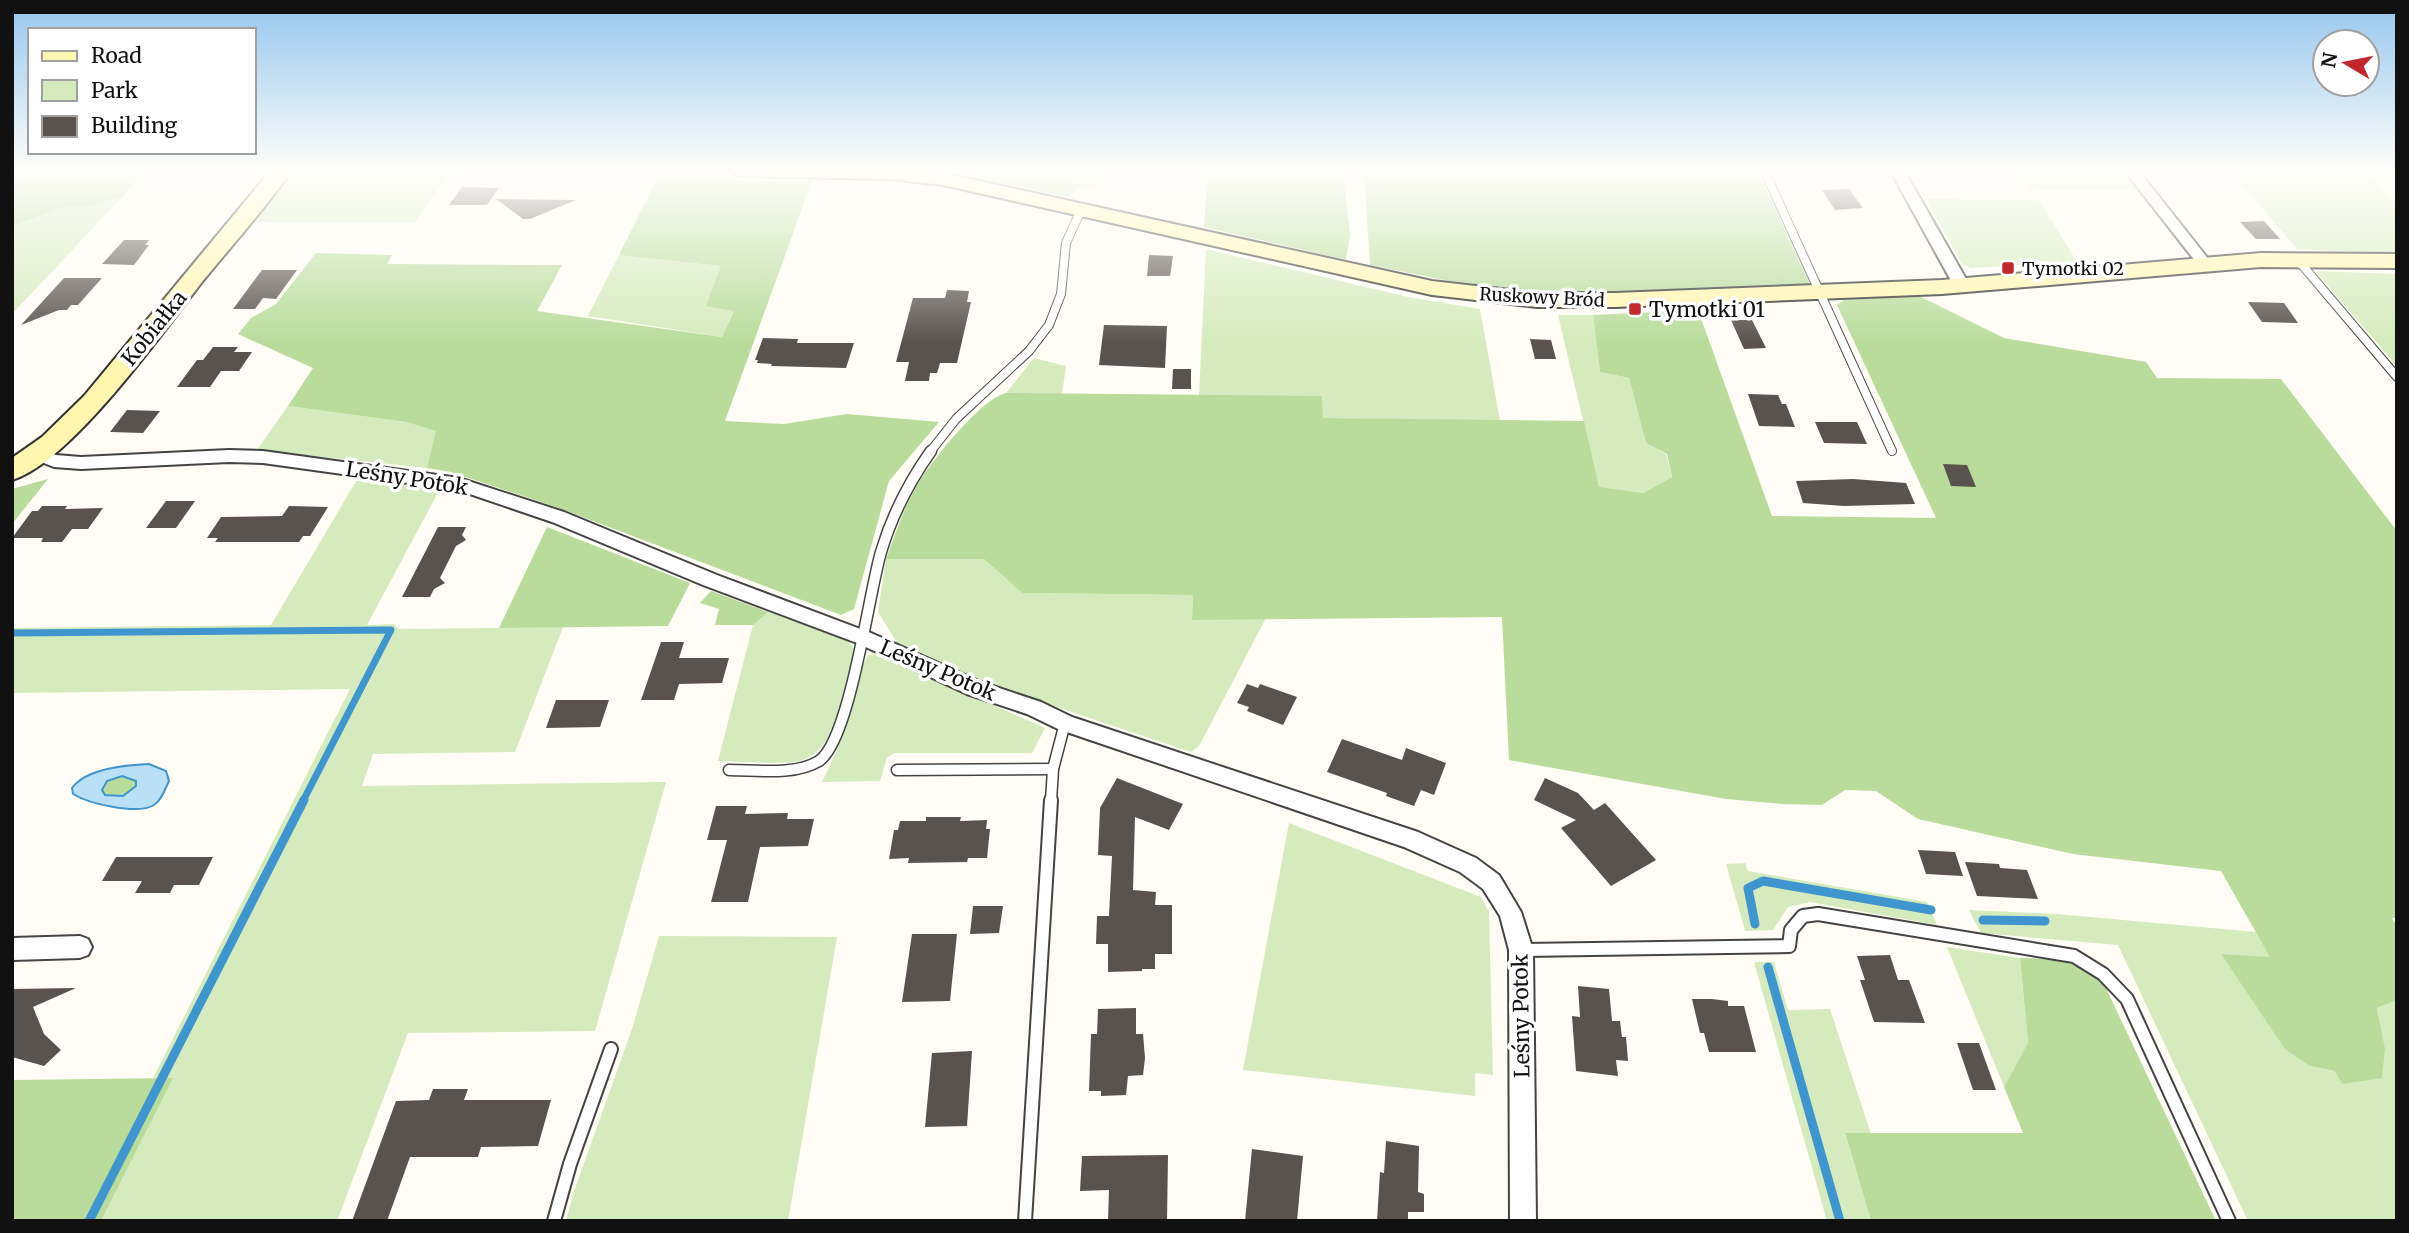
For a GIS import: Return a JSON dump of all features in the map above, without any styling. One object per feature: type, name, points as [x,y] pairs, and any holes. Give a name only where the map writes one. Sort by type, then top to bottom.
[{"type":"street","name":"Kobiałka","points":[[12,471],[37,454],[93,402],[235,228]]},
{"type":"street","name":"Ruskowy Bród","points":[[1160,228],[1432,288],[1513,298],[1615,300],[1821,293],[1962,286],[2204,263],[2297,259],[2397,261]]},
{"type":"street","points":[[1929,228],[1962,286]]},
{"type":"street","points":[[2176,228],[2204,263]]},
{"type":"street","name":"Leśny Potok","points":[[37,454],[54,461],[81,463],[229,456],[263,457],[459,484],[558,517],[710,580],[864,638],[974,688],[1034,708],[1065,723],[1410,839],[1468,865],[1491,882],[1510,912],[1521,950],[1523,1221]]},
{"type":"street","points":[[12,949],[80,947]]},
{"type":"lane","points":[[729,770],[791,769],[824,757],[834,741],[864,638],[874,576],[894,511],[912,479],[956,419],[1004,374],[1047,328],[1057,311],[1063,292],[1068,239],[1073,228]]},
{"type":"lane","points":[[1791,228],[1892,451]]},
{"type":"lane","points":[[2297,259],[2397,377]]},
{"type":"lane","points":[[1025,1221],[1053,769],[1065,723]]},
{"type":"lane","points":[[897,770],[1053,769]]},
{"type":"lane","points":[[1521,950],[1789,946],[1791,930],[1803,916],[1818,914],[2074,956],[2091,964],[2127,999],[2229,1221]]},
{"type":"lane","points":[[554,1221],[570,1164],[611,1049]]},
{"type":"green space","points":[[12,228],[93,228],[12,314]]},
{"type":"green space","points":[[633,228],[795,228],[725,421],[784,424],[847,414],[939,422],[889,481],[854,609],[841,615],[556,507],[451,472],[427,468],[436,431],[406,422],[288,406],[313,368],[238,334],[251,318],[276,304],[316,253],[392,255],[387,264],[562,265],[537,311],[722,337],[734,311],[706,306],[721,266],[619,255]]},
{"type":"green space","points":[[1206,228],[1349,228],[1346,260]]},
{"type":"green space","points":[[1368,228],[1784,228],[1810,284],[1555,294],[1449,281],[1370,265]]},
{"type":"green space","points":[[1942,228],[2056,228],[2077,262],[1971,268],[1962,264]]},
{"type":"green space","points":[[2279,228],[2397,228],[2397,254],[2297,249]]},
{"type":"green space","points":[[1206,249],[1408,297],[1480,309],[1500,421],[1323,418],[1322,396],[1199,396]]},
{"type":"green space","points":[[619,255],[722,266],[734,311],[722,337],[588,316]]},
{"type":"green space","points":[[2315,271],[2397,274],[2397,366]]},
{"type":"green space","points":[[1919,296],[2004,338],[2146,362],[2157,378],[2281,379],[2397,531],[2397,918],[2392,918],[2397,927],[2397,1000],[2377,1008],[2385,1048],[2382,1078],[2342,1084],[2335,1071],[2310,1066],[2285,1049],[2221,954],[2270,957],[2221,871],[2073,854],[1918,819],[1876,791],[1845,790],[1822,805],[1782,804],[1726,799],[1509,760],[1502,617],[1192,620],[1193,595],[1022,593],[984,559],[886,559],[906,506],[931,464],[969,419],[995,398],[1006,393],[1322,396],[1323,418],[1584,421],[1599,487],[1643,493],[1672,477],[1667,454],[1646,443],[1629,378],[1600,372],[1593,315],[1698,310],[1772,516],[1936,518],[1837,305],[1844,300]]},
{"type":"green space","points":[[1558,315],[1593,315],[1600,372],[1629,378],[1646,443],[1666,454],[1672,477],[1643,493],[1599,488]]},
{"type":"green space","points":[[1034,358],[1066,366],[1062,394],[1006,393]]},
{"type":"green space","points":[[288,406],[406,422],[437,431],[427,468],[257,450]]},
{"type":"green space","points":[[358,478],[440,489],[367,625],[394,624],[398,629],[563,627],[515,752],[373,754],[362,786],[666,782],[595,1031],[408,1033],[337,1221],[101,1221],[172,1079],[153,1078],[350,689],[12,693],[12,628],[271,625]]},
{"type":"green space","points":[[48,479],[12,524],[12,489]]},
{"type":"green space","points":[[547,527],[690,583],[668,626],[499,628]]},
{"type":"green space","points":[[886,559],[984,559],[1022,593],[1193,595],[1192,620],[1266,618],[1199,746],[1191,752],[1012,692],[899,646],[878,612]]},
{"type":"green space","points":[[711,591],[768,612],[753,625],[715,625],[719,609],[700,603]]},
{"type":"green space","points":[[768,612],[846,639],[854,648],[839,714],[823,744],[813,755],[800,761],[718,761],[753,625]]},
{"type":"green space","points":[[877,654],[1045,728],[1032,753],[894,753],[887,758],[880,781],[822,782],[837,750],[859,673],[868,655]]},
{"type":"green space","points":[[122,776],[136,781],[136,786],[123,796],[105,795],[102,790],[107,781]]},
{"type":"green space","points":[[1289,823],[1481,897],[1489,912],[1493,1075],[1475,1073],[1475,1096],[1243,1070]]},
{"type":"green space","points":[[1745,863],[1748,871],[1927,902],[1937,925],[1810,902],[1788,907],[1773,930],[1745,931],[1726,864]]},
{"type":"green space","points":[[1969,910],[2057,914],[2256,932],[2271,958],[2222,954],[2310,1066],[2335,1071],[2385,1048],[2377,1008],[2397,1000],[2397,1221],[2248,1221],[2118,945],[1981,933]]},
{"type":"green space","points":[[659,936],[837,937],[788,1221],[566,1221],[573,1194],[632,1029]]},
{"type":"green space","points":[[1947,947],[2020,958],[2028,1044],[2004,1087]]},
{"type":"green space","points":[[2020,958],[2066,962],[2084,970],[2105,986],[2216,1221],[1871,1221],[1845,1133],[2023,1133],[2004,1087],[2028,1043]]},
{"type":"green space","points":[[1754,962],[1774,962],[1788,1010],[1830,1009],[1871,1134],[1845,1134],[1871,1221],[1827,1221]]},
{"type":"green space","points":[[173,1078],[101,1221],[12,1221],[12,1080]]},
{"type":"water","points":[[149,764],[166,771],[169,781],[157,803],[147,808],[113,807],[73,794],[72,788],[78,781],[96,772]],"holes":[[[122,776],[136,781],[136,786],[123,796],[105,795],[102,790],[107,781]]]},
{"type":"building","points":[[2245,228],[2270,228],[2280,239],[2256,239]]},
{"type":"building","points":[[124,240],[149,240],[145,245],[149,245],[134,265],[102,264]]},
{"type":"building","points":[[1149,255],[1173,256],[1170,276],[1147,276]]},
{"type":"building","points":[[262,270],[297,270],[276,299],[263,298],[255,309],[233,309]]},
{"type":"building","points":[[64,278],[102,278],[78,305],[71,305],[67,310],[59,310],[21,325]]},
{"type":"building","points":[[947,290],[969,291],[967,302],[971,302],[957,363],[940,363],[937,373],[930,373],[929,381],[905,381],[909,362],[896,362],[913,298],[945,298]]},
{"type":"building","points":[[2248,302],[2284,303],[2298,323],[2262,322]]},
{"type":"building","points":[[1731,320],[1752,320],[1766,348],[1744,349]]},
{"type":"building","points":[[1104,325],[1167,326],[1165,368],[1099,365]]},
{"type":"building","points":[[763,338],[798,339],[797,343],[854,343],[846,368],[771,366],[772,364],[757,363],[758,360],[755,360]]},
{"type":"building","points":[[1530,339],[1551,340],[1556,359],[1535,359]]},
{"type":"building","points":[[213,347],[238,347],[234,352],[252,352],[239,371],[221,371],[210,387],[177,387],[197,360],[203,360]]},
{"type":"building","points":[[1173,369],[1191,369],[1191,389],[1172,389]]},
{"type":"building","points":[[1748,394],[1778,395],[1782,404],[1786,404],[1795,427],[1759,426]]},
{"type":"building","points":[[127,410],[160,411],[143,433],[110,432]]},
{"type":"building","points":[[1815,422],[1857,422],[1867,444],[1824,443]]},
{"type":"building","points":[[1943,464],[1967,465],[1976,487],[1951,486]]},
{"type":"building","points":[[1853,479],[1906,483],[1915,504],[1844,506],[1803,503],[1796,481]]},
{"type":"building","points":[[166,501],[195,501],[176,528],[146,528]]},
{"type":"building","points":[[42,506],[67,506],[65,509],[103,508],[88,529],[72,529],[62,542],[41,542],[43,538],[12,538],[32,511],[38,511]]},
{"type":"building","points":[[289,506],[328,507],[310,536],[303,536],[299,542],[215,542],[218,538],[207,538],[221,517],[282,516]]},
{"type":"building","points":[[438,527],[466,527],[462,535],[466,540],[456,546],[440,578],[445,583],[434,589],[430,597],[402,597]]},
{"type":"building","points":[[661,642],[684,642],[679,658],[729,658],[722,683],[679,684],[674,700],[641,700]]},
{"type":"building","points":[[1247,684],[1258,688],[1260,684],[1297,697],[1283,725],[1247,711],[1249,707],[1237,703]]},
{"type":"building","points":[[556,700],[609,700],[600,727],[546,728]]},
{"type":"building","points":[[1342,739],[1402,760],[1406,748],[1446,763],[1434,795],[1421,790],[1414,806],[1386,796],[1387,793],[1327,772]]},
{"type":"building","points":[[1117,778],[1183,804],[1169,830],[1135,817],[1133,890],[1156,892],[1155,905],[1172,905],[1172,954],[1155,954],[1155,969],[1108,972],[1108,944],[1096,944],[1097,916],[1109,916],[1112,856],[1098,855],[1100,808]]},
{"type":"building","points":[[1545,778],[1578,793],[1594,810],[1605,803],[1656,860],[1611,886],[1561,828],[1576,820],[1534,800]]},
{"type":"building","points":[[716,806],[747,806],[745,814],[788,813],[787,819],[814,819],[808,846],[760,847],[748,902],[711,902],[727,840],[707,840]]},
{"type":"building","points":[[926,817],[961,817],[960,821],[987,820],[986,829],[990,829],[987,858],[968,858],[967,862],[908,863],[909,858],[889,859],[894,830],[898,830],[900,821],[926,821]]},
{"type":"building","points":[[1918,850],[1955,852],[1963,876],[1926,874]]},
{"type":"building","points":[[116,857],[213,857],[199,885],[174,885],[170,893],[135,893],[142,881],[102,881]]},
{"type":"building","points":[[1965,862],[1999,864],[2000,868],[2027,870],[2038,899],[1977,896]]},
{"type":"building","points":[[973,906],[1003,906],[999,933],[970,934]]},
{"type":"building","points":[[912,934],[957,934],[950,1001],[902,1002]]},
{"type":"building","points":[[1890,955],[1898,980],[1909,980],[1925,1023],[1874,1022],[1860,980],[1865,980],[1857,956]]},
{"type":"building","points":[[1578,986],[1609,989],[1612,1021],[1620,1021],[1622,1037],[1626,1037],[1628,1061],[1616,1060],[1618,1076],[1576,1071],[1572,1016],[1580,1017]]},
{"type":"building","points":[[76,988],[33,1007],[44,1034],[61,1050],[44,1066],[12,1057],[12,989]]},
{"type":"building","points":[[1692,999],[1728,1001],[1728,1006],[1744,1006],[1756,1052],[1709,1052],[1704,1033],[1700,1033]]},
{"type":"building","points":[[1136,1008],[1136,1034],[1143,1034],[1143,1075],[1128,1076],[1126,1095],[1101,1096],[1101,1091],[1089,1091],[1091,1034],[1097,1034],[1098,1009]]},
{"type":"building","points":[[1957,1043],[1979,1043],[1996,1090],[1973,1090]]},
{"type":"building","points":[[972,1051],[967,1126],[925,1127],[932,1053]]},
{"type":"building","points":[[433,1089],[468,1089],[464,1100],[551,1100],[538,1146],[481,1147],[478,1157],[410,1157],[387,1221],[352,1221],[396,1101],[429,1100]]},
{"type":"building","points":[[1386,1141],[1419,1146],[1418,1192],[1424,1194],[1424,1212],[1408,1212],[1408,1221],[1377,1221],[1380,1172],[1384,1173]]},
{"type":"building","points":[[1252,1149],[1303,1156],[1297,1221],[1245,1221]]},
{"type":"building","points":[[1168,1155],[1167,1221],[1108,1221],[1109,1190],[1080,1191],[1082,1156]]},
{"type":"waterway","points":[[12,633],[391,630],[303,801]]},
{"type":"waterway","points":[[89,1221],[304,800]]},
{"type":"waterway","points":[[1755,924],[1748,888],[1763,881],[1931,910]]},
{"type":"waterway","points":[[1983,920],[2045,921]]},
{"type":"waterway","points":[[1768,967],[1840,1221]]},
{"type":"place","name":"Tymotki 02","points":[[2008,268]]},
{"type":"place","name":"Tymotki 01","points":[[1635,309]]}]
